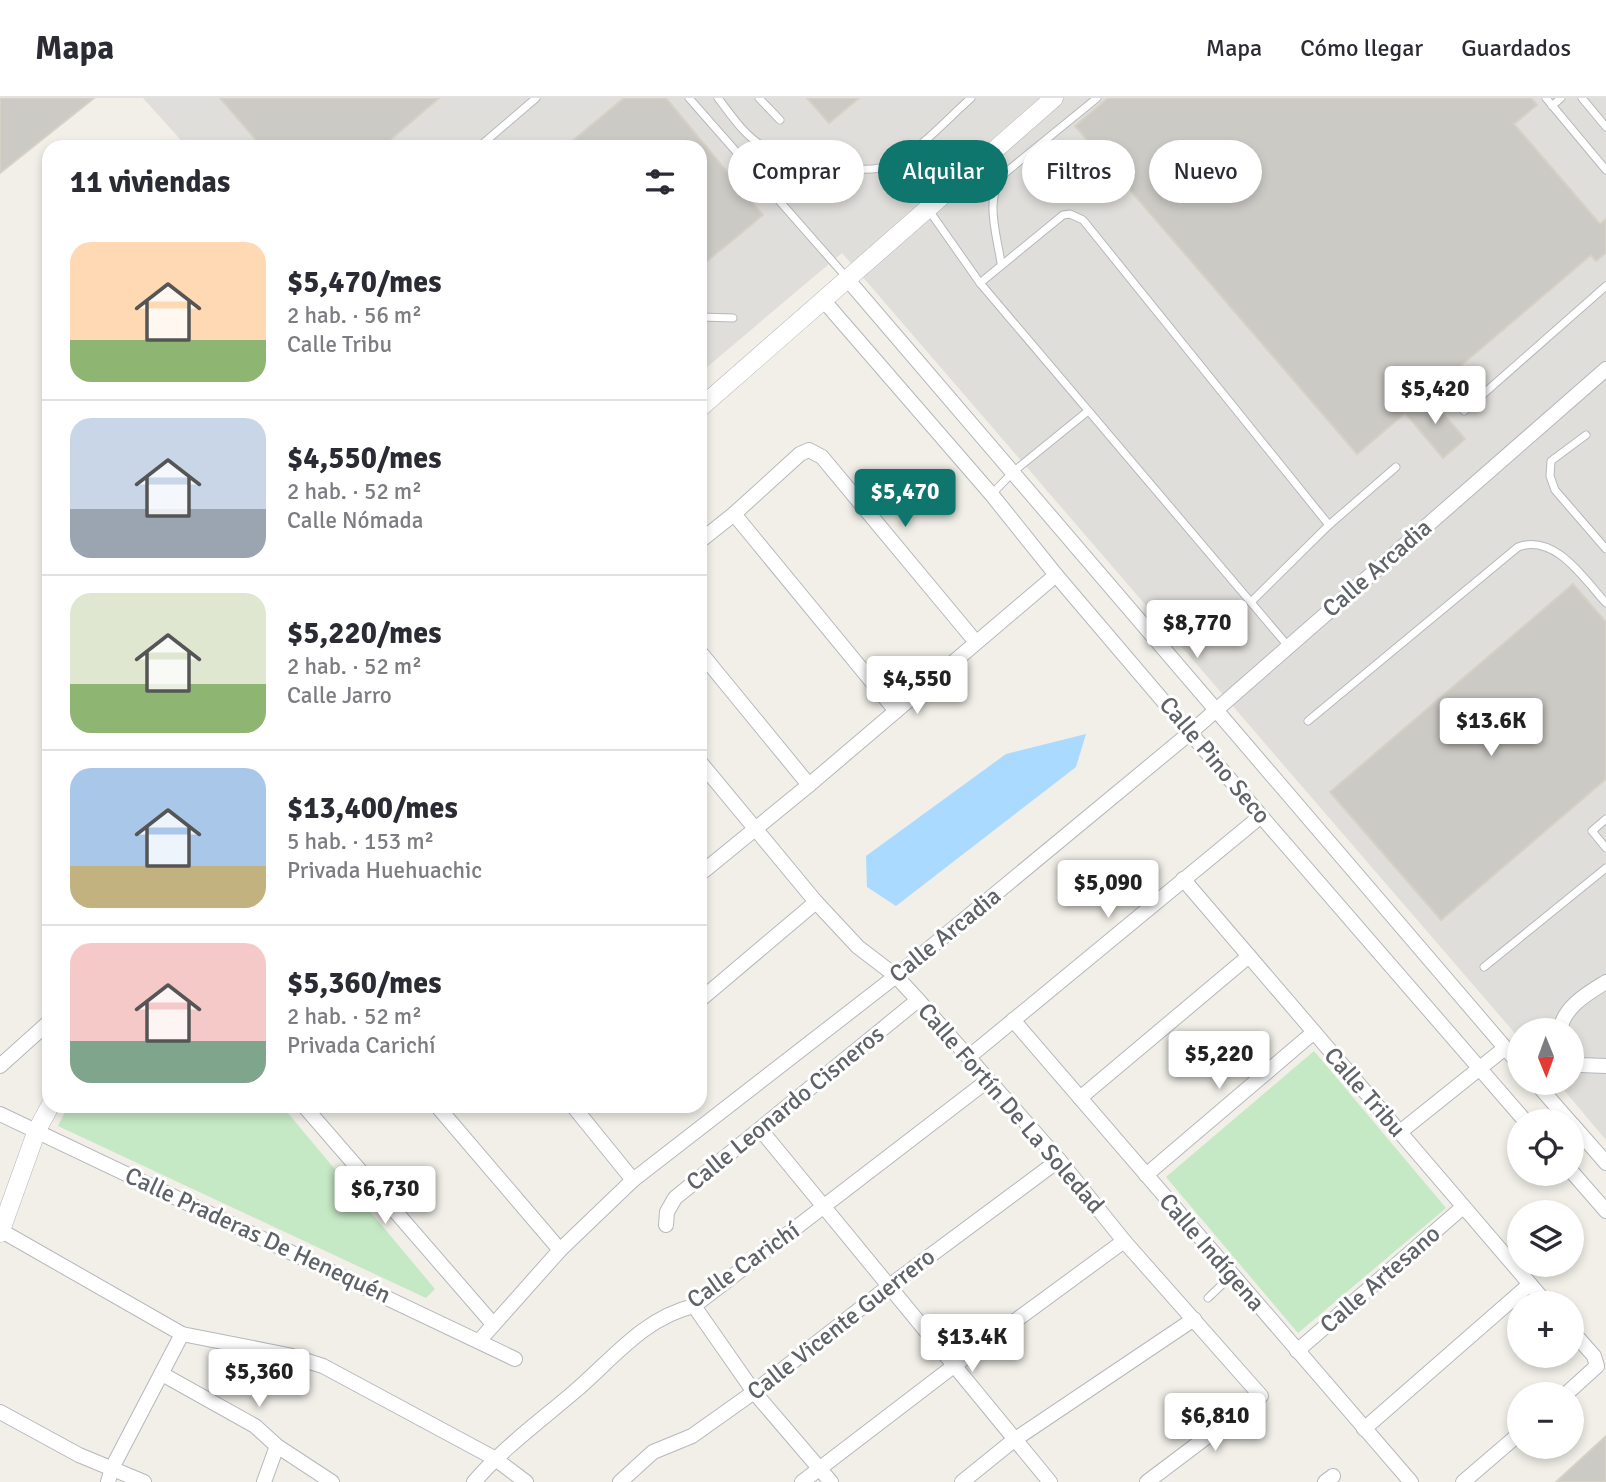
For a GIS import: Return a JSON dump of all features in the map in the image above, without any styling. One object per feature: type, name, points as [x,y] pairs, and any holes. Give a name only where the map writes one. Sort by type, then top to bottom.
[{"type":"street","points":[[707,402],[1054,98]]},
{"type":"street","name":"Calle Pino Seco","points":[[848,280],[1507,1050]]},
{"type":"street","name":"Calle Pino Seco","points":[[824,301],[992,495],[1056,575],[1261,816],[1515,1109]]},
{"type":"street","name":"Calle Arcadia","points":[[480,1341],[560,1250],[632,1180],[896,976],[1191,732],[1606,369]]},
{"type":"street","points":[[707,535],[800,454],[809,450],[822,457],[975,641]]},
{"type":"street","points":[[734,514],[896,711]]},
{"type":"street","points":[[707,868],[1056,575]]},
{"type":"street","points":[[707,661],[809,785]]},
{"type":"street","name":"Calle Fortín De La Soledad","points":[[707,771],[816,902],[858,947],[896,976],[918,1000],[1261,1396],[1147,1482]]},
{"type":"street","points":[[976,1051],[1261,816]]},
{"type":"street","name":"Calle Tribu","points":[[1184,879],[1536,1291]]},
{"type":"street","points":[[707,993],[816,902]]},
{"type":"street","points":[[1080,1098],[1249,956]]},
{"type":"street","points":[[1566,1018],[1578,1000],[1606,982]]},
{"type":"street","name":"Calle Leonardo Cisneros","points":[[666,1225],[667,1212],[675,1198],[918,1000]]},
{"type":"street","name":"Calle Indígena","points":[[1013,1020],[1411,1482]]},
{"type":"street","points":[[0,1066],[42,1029]]},
{"type":"street","points":[[1146,1175],[1314,1032]]},
{"type":"street","points":[[1400,1132],[1505,1048]]},
{"type":"street","points":[[1584,1065],[1606,1066]]},
{"type":"street","name":"Calle Carichí","points":[[474,1482],[494,1458],[575,1391],[624,1345],[662,1316],[694,1306],[987,1081]]},
{"type":"street","points":[[46,1113],[37,1130],[0,1231],[182,1334],[288,1355],[323,1366],[494,1458],[526,1482]]},
{"type":"street","points":[[310,1113],[493,1324]]},
{"type":"street","points":[[443,1113],[560,1250]]},
{"type":"street","points":[[579,1113],[632,1180]]},
{"type":"street","name":"Calle Praderas De Henequén","points":[[0,1114],[515,1359]]},
{"type":"street","points":[[760,1129],[1050,1482]]},
{"type":"street","points":[[1584,1138],[1606,1163]]},
{"type":"street","name":"Calle Vicente Guerrero","points":[[620,1482],[653,1452],[692,1436],[754,1392],[888,1287],[1059,1160]]},
{"type":"street","points":[[1584,1186],[1606,1211]]},
{"type":"street","name":"Calle Artesano","points":[[1297,1351],[1463,1207]]},
{"type":"street","points":[[802,1482],[954,1365],[1124,1241]]},
{"type":"street","points":[[1364,1429],[1530,1284]]},
{"type":"street","points":[[694,1306],[754,1392],[831,1482]]},
{"type":"street","points":[[962,1482],[1014,1440],[1194,1319]]},
{"type":"street","points":[[110,1475],[182,1334]]},
{"type":"street","points":[[1580,1382],[1597,1364],[1584,1345]]},
{"type":"street","points":[[162,1374],[255,1426],[277,1446],[332,1482]]},
{"type":"street","points":[[0,1412],[110,1475],[144,1482]]},
{"type":"street","points":[[1464,1482],[1507,1444]]},
{"type":"street","points":[[264,1482],[277,1446]]},
{"type":"lane","points":[[488,140],[536,98]]},
{"type":"lane","points":[[689,98],[848,280]]},
{"type":"lane","points":[[718,98],[740,127],[755,142],[766,148],[843,167],[869,170],[890,165],[907,155],[971,98]]},
{"type":"lane","points":[[759,98],[780,120]]},
{"type":"lane","points":[[1001,263],[993,199],[997,184],[1005,173],[1097,98]]},
{"type":"lane","points":[[1546,98],[1606,170]]},
{"type":"lane","points":[[1552,106],[1561,98]]},
{"type":"lane","points":[[1582,98],[1606,127]]},
{"type":"lane","points":[[927,208],[980,283],[1288,646]]},
{"type":"lane","points":[[980,283],[1001,263],[1063,215],[1070,214],[1083,220],[1329,525]]},
{"type":"lane","points":[[1464,411],[1606,286]]},
{"type":"lane","points":[[707,317],[733,317]]},
{"type":"lane","points":[[992,495],[1013,472],[1088,411]]},
{"type":"lane","points":[[1586,435],[1551,461],[1550,476],[1555,490],[1606,549]]},
{"type":"lane","points":[[1251,602],[1329,525],[1396,467]]},
{"type":"lane","points":[[1308,722],[1518,547],[1529,542],[1557,551],[1606,603]]},
{"type":"lane","points":[[1606,819],[1592,831],[1606,848]]},
{"type":"lane","points":[[1485,967],[1606,868]]},
{"type":"lane","points":[[1208,1298],[1232,1275]]},
{"type":"shaded area","points":[[143,98],[1606,98],[1606,1140],[1584,1114],[1584,1109],[1580,1109],[1569,1096],[1584,1096],[1584,1018],[1507,1018],[1507,1024],[842,253],[707,367],[707,140],[181,140]]},
{"type":"green space","points":[[1314,1051],[1446,1208],[1298,1333],[1166,1177]]},
{"type":"green space","points":[[64,1113],[288,1113],[435,1289],[426,1298],[58,1126]]},
{"type":"water","points":[[1086,734],[1076,767],[896,906],[867,887],[866,856],[1006,754]]},
{"type":"building","points":[[0,98],[94,98],[0,173]]},
{"type":"building","points":[[220,98],[439,98],[390,140],[256,140]]},
{"type":"building","points":[[624,98],[666,98],[701,140],[573,140]]},
{"type":"building","points":[[807,98],[859,98],[829,123]]},
{"type":"building","points":[[1108,98],[1531,98],[1537,105],[1514,124],[1600,224],[1606,219],[1606,253],[1596,261],[1591,255],[1357,454],[1135,196],[1135,140],[1087,140],[1075,126]]},
{"type":"building","points":[[707,147],[728,173],[728,203],[753,203],[763,215],[707,261]]},
{"type":"building","points":[[1427,395],[1465,439],[1443,458],[1405,413]]},
{"type":"building","points":[[1573,584],[1606,622],[1606,779],[1441,920],[1330,792]]},
{"type":"building","points":[[1606,1436],[1606,1482],[1556,1482],[1584,1459]]}]
